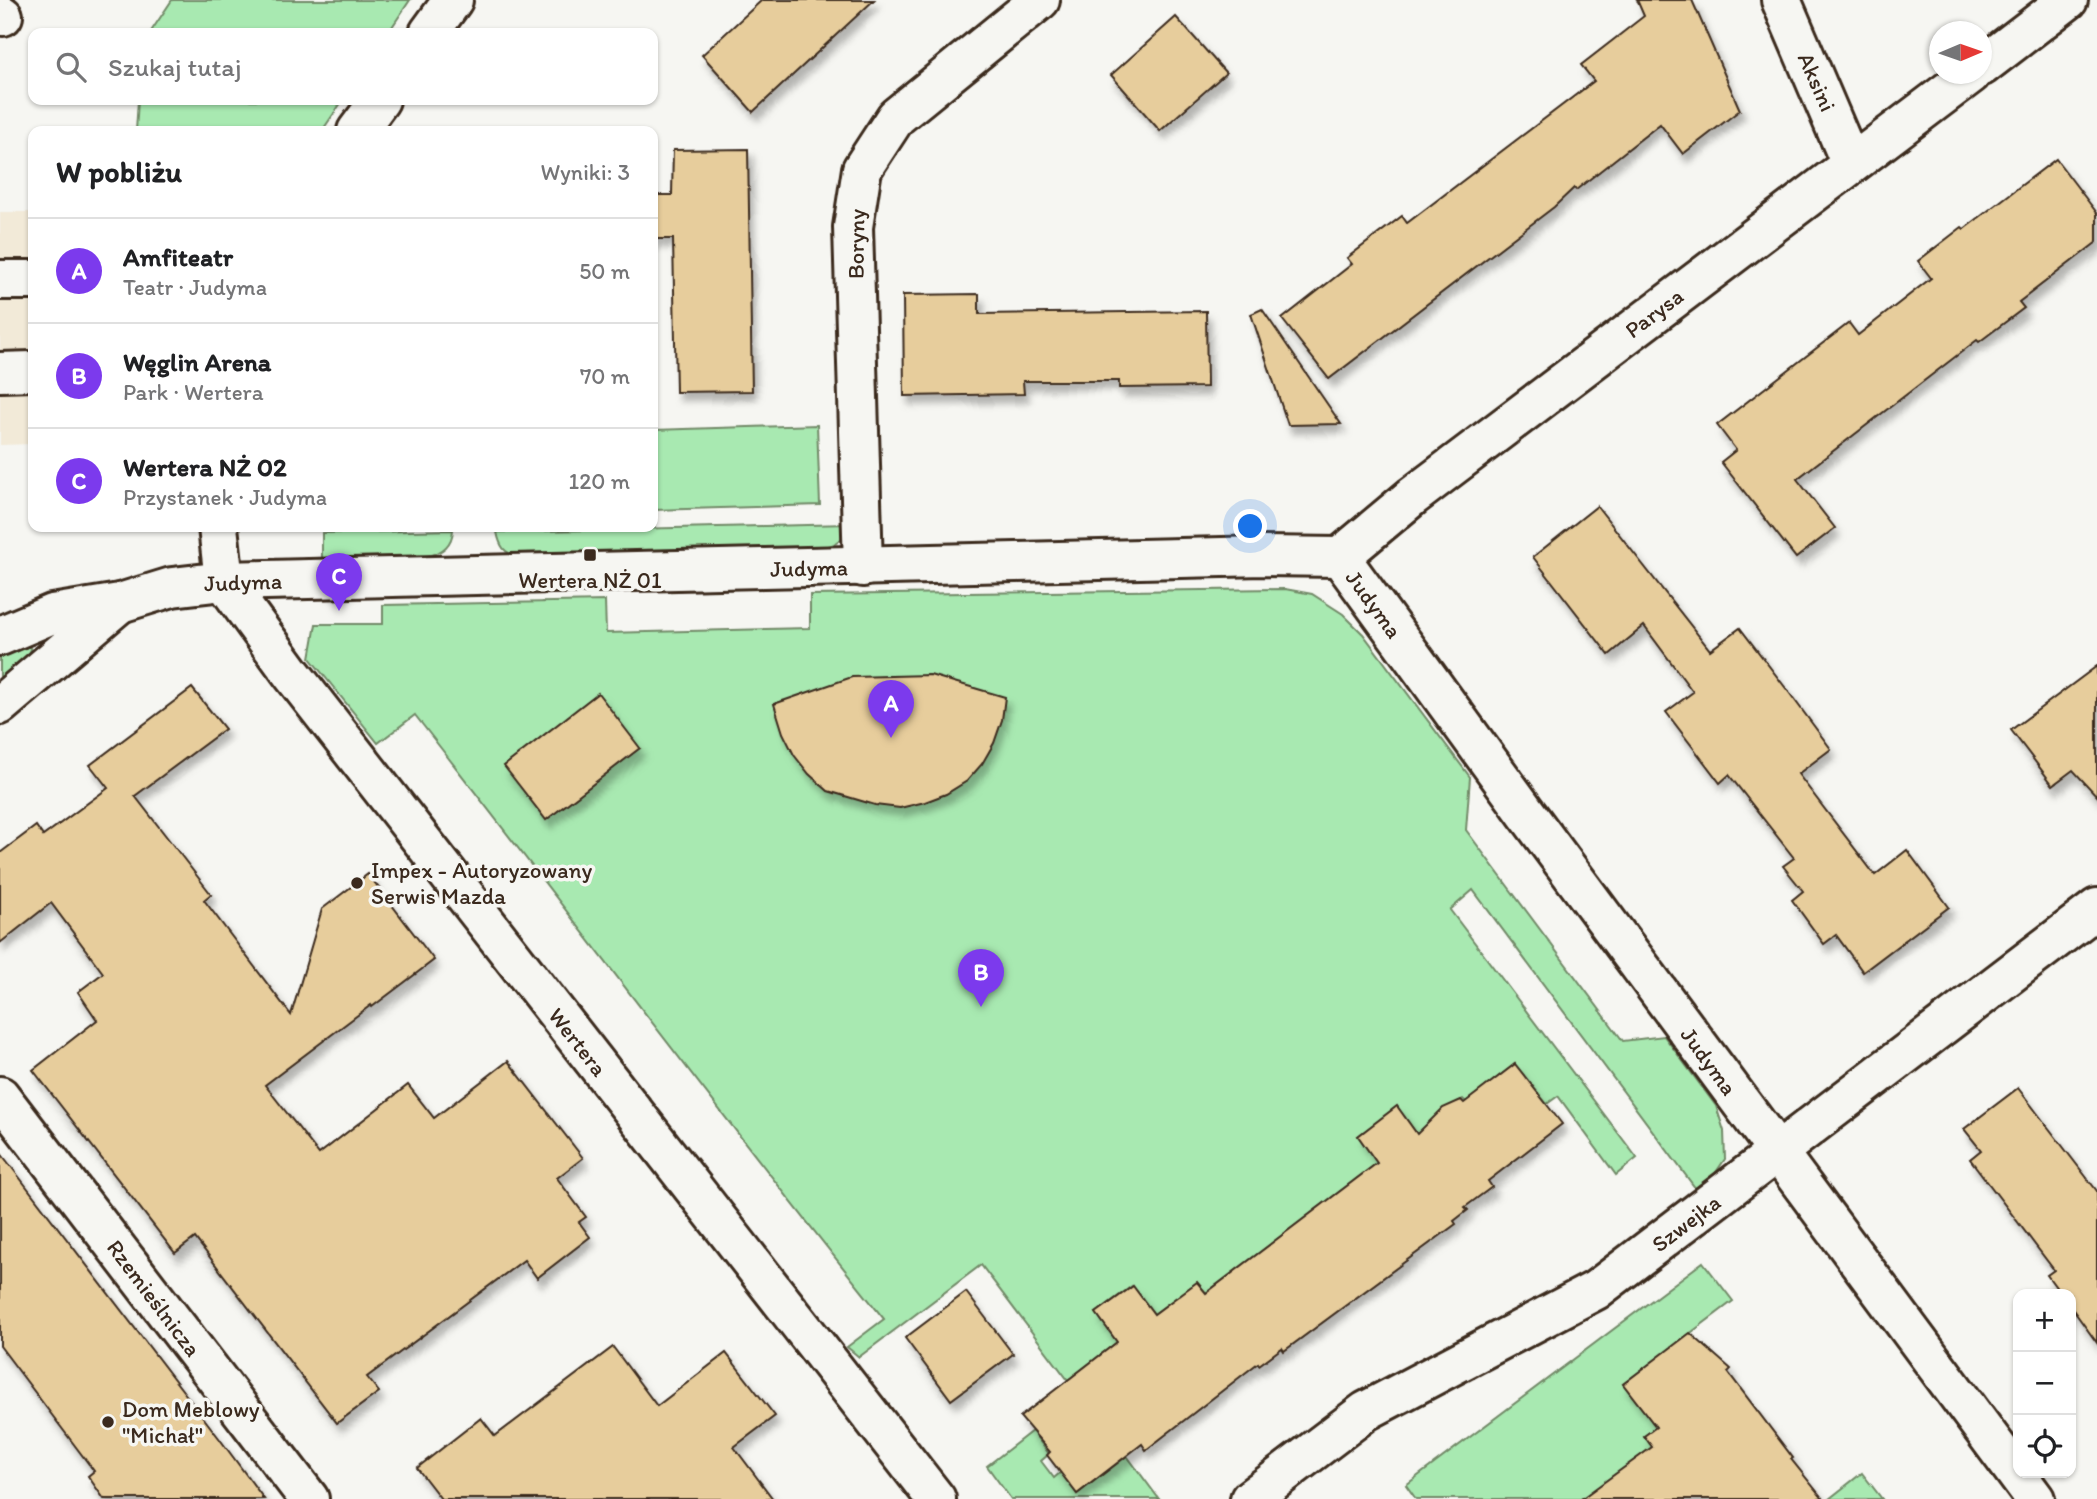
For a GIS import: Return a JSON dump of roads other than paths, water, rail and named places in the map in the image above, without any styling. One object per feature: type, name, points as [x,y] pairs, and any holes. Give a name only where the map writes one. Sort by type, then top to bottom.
[{"type":"street","points":[[433,28],[453,0]]},
{"type":"street","name":"Boryny","points":[[863,567],[853,227],[862,169],[896,117],[1040,0]]},
{"type":"street","name":"Aksini","points":[[1781,0],[1852,164]]},
{"type":"street","points":[[1992,58],[2068,0]]},
{"type":"street","name":"Parysa","points":[[1340,557],[1413,496],[1958,84]]},
{"type":"street","points":[[362,126],[376,105]]},
{"type":"street","points":[[0,280],[28,280]]},
{"type":"street","points":[[0,372],[28,371]]},
{"type":"street","points":[[219,532],[224,582]]},
{"type":"street","name":"Judyma","points":[[0,636],[52,614],[120,603],[172,587],[224,582],[1263,556],[1340,557],[2035,1499]]},
{"type":"street","name":"Wertera","points":[[224,582],[292,674],[936,1499]]},
{"type":"street","name":"Judyma","points":[[0,705],[120,603]]},
{"type":"street","name":"Szwejka","points":[[1250,1499],[1366,1411],[1596,1290],[2097,908]]},
{"type":"street","name":"Rzemieślnicza","points":[[0,1096],[309,1499]]},
{"type":"place","name":"Wertera NŻ 01","points":[[590,555]]},
{"type":"place","name":"Wertera NŻ 02","points":[[339,611]]},
{"type":"place","name":"Amfiteatr","points":[[891,738]]},
{"type":"place","name":"Impex - Autoryzowany Serwis Mazda","points":[[357,883]]},
{"type":"place","name":"Węglin Arena","points":[[981,1007]]},
{"type":"place","name":"Dom Meblowy \"Michał\"","points":[[108,1422]]}]
